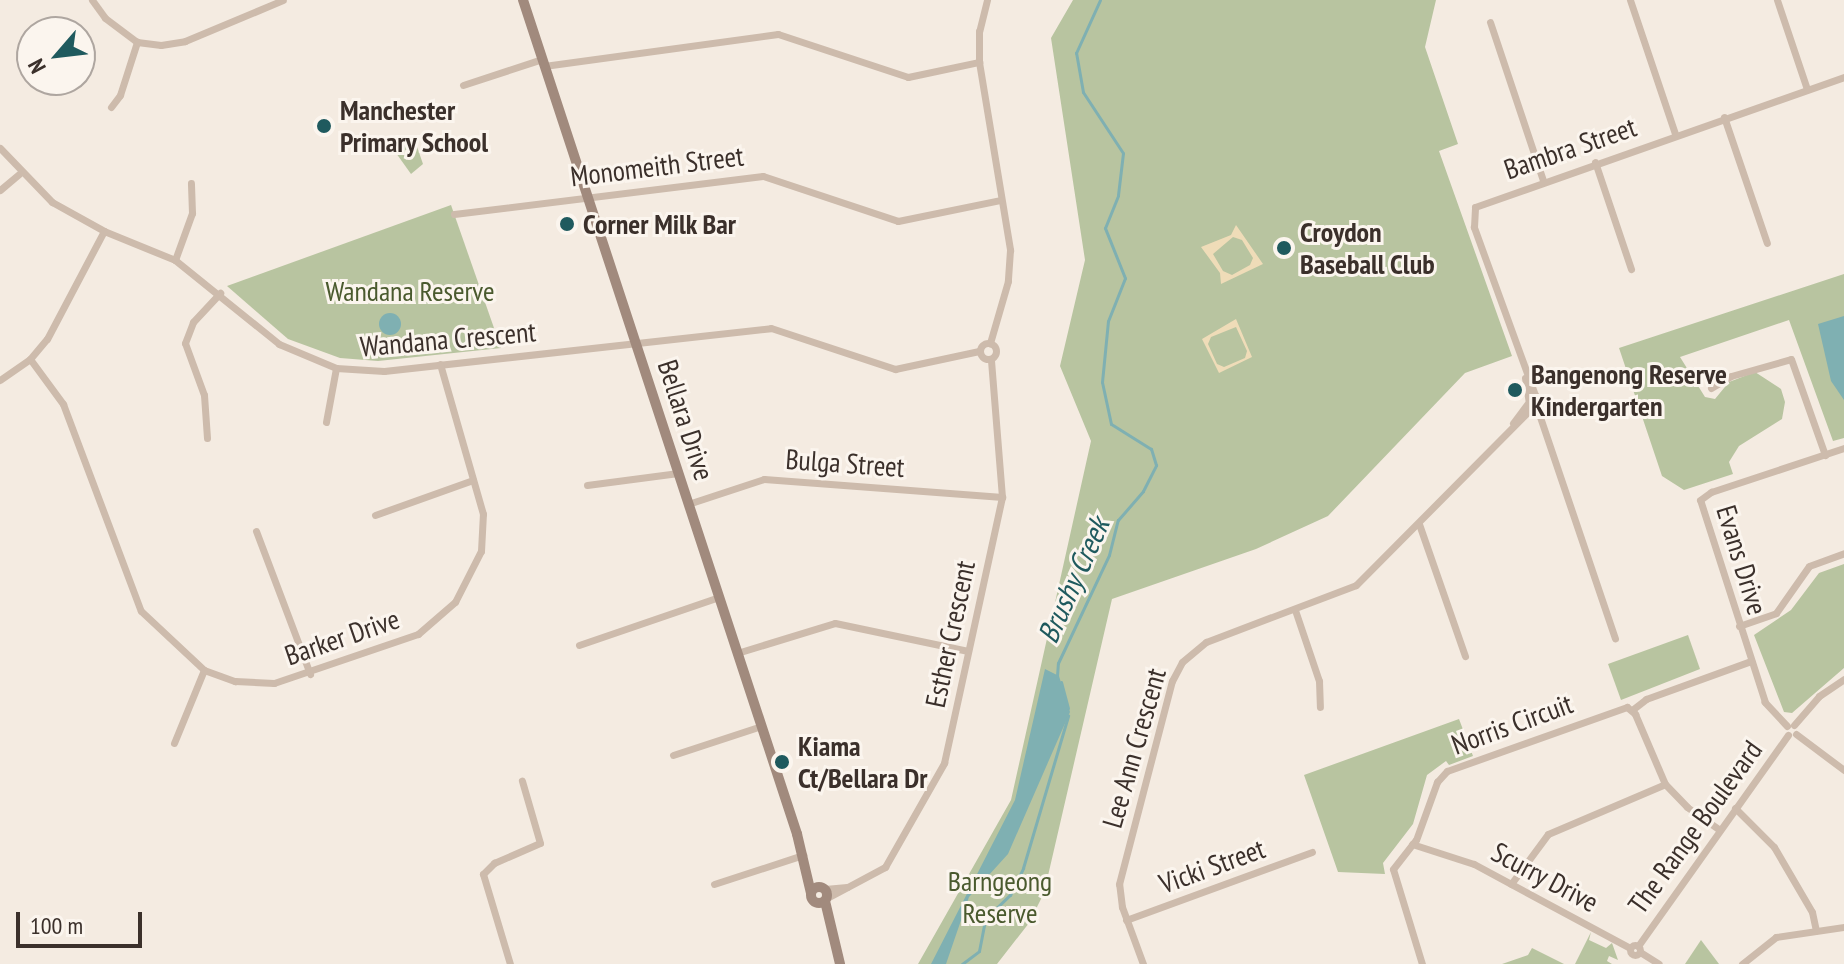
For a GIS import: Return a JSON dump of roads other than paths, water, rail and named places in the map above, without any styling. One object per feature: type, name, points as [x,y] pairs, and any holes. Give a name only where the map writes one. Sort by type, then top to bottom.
[{"type":"main road","name":"Bellara Drive","points":[[523,0],[803,855],[821,895],[840,964]]},
{"type":"street","points":[[92,0],[105,18],[137,42],[185,41],[283,0]]},
{"type":"street","points":[[987,0],[979,31],[979,62],[1010,250],[1008,281],[990,343],[979,351],[991,359]]},
{"type":"street","points":[[1630,0],[1675,134]]},
{"type":"street","points":[[1777,0],[1807,89]]},
{"type":"street","points":[[1490,22],[1543,180]]},
{"type":"street","points":[[463,85],[543,63],[778,34],[908,77],[979,62]]},
{"type":"street","points":[[111,107],[120,95],[137,42]]},
{"type":"street","name":"Bambra Street","points":[[1615,638],[1531,404],[1535,395],[1524,371],[1473,216],[1479,203],[1844,77]]},
{"type":"street","points":[[1724,117],[1767,243]]},
{"type":"street","name":"Wandana Crescent","points":[[0,148],[19,174],[52,202],[104,231],[175,260],[220,293],[279,344],[336,368],[384,371],[771,328],[895,369],[979,351]]},
{"type":"street","points":[[1595,162],[1631,269]]},
{"type":"street","points":[[0,190],[19,174]]},
{"type":"street","name":"Monomeith Street","points":[[454,214],[763,176],[898,221],[1000,200]]},
{"type":"street","points":[[175,260],[192,213],[191,183]]},
{"type":"street","points":[[0,380],[30,359],[57,324],[104,231]]},
{"type":"street","points":[[207,438],[204,395],[185,343],[193,322],[220,293]]},
{"type":"street","name":"Esther Crescent","points":[[821,895],[853,886],[891,860],[944,763],[1002,497],[991,359],[996,351],[990,343]]},
{"type":"street","name":"Barker Drive","points":[[30,359],[63,404],[141,611],[204,670],[235,681],[274,683],[310,674],[418,634],[455,602],[481,551],[483,514],[440,364]]},
{"type":"street","points":[[1711,388],[1731,376],[1791,359],[1825,455]]},
{"type":"street","points":[[326,422],[336,368]]},
{"type":"street","name":"Lee Ann Crescent","points":[[1143,964],[1126,920],[1119,884],[1175,672],[1206,642],[1356,585],[1419,524],[1531,404]]},
{"type":"street","name":"Evans Drive","points":[[1791,730],[1769,710],[1700,500],[1711,492],[1844,448]]},
{"type":"street","points":[[587,485],[678,473]]},
{"type":"street","name":"Bulga Street","points":[[688,504],[764,479],[1002,497]]},
{"type":"street","points":[[375,515],[473,480]]},
{"type":"street","points":[[1419,524],[1465,656]]},
{"type":"street","points":[[256,531],[310,674]]},
{"type":"street","points":[[1739,626],[1776,613],[1809,566],[1844,553]]},
{"type":"street","points":[[579,645],[719,597]]},
{"type":"street","points":[[1295,610],[1319,681],[1320,707]]},
{"type":"street","points":[[737,653],[835,623],[968,651]]},
{"type":"street","name":"Norris Circuit","points":[[1422,964],[1393,869],[1414,842],[1437,782],[1447,771],[1622,708],[1632,710],[1646,699],[1751,661]]},
{"type":"street","points":[[174,743],[204,670]]},
{"type":"street","points":[[1791,730],[1819,696],[1844,679]]},
{"type":"street","points":[[1632,710],[1664,782],[1696,815],[1718,831]]},
{"type":"street","points":[[673,755],[761,726]]},
{"type":"street","name":"The Range Boulevard","points":[[1628,964],[1791,730],[1844,770]]},
{"type":"street","points":[[510,964],[483,874],[494,863],[540,843],[522,781]]},
{"type":"street","points":[[1514,886],[1548,834],[1642,795],[1664,782]]},
{"type":"street","points":[[1733,811],[1756,827],[1782,860],[1812,912],[1816,931]]},
{"type":"street","name":"Scurry Drive","points":[[1414,842],[1436,854],[1474,864],[1659,964]]},
{"type":"street","name":"Vicki Street","points":[[1126,920],[1312,852]]},
{"type":"street","points":[[714,884],[803,855]]},
{"type":"street","points":[[1742,964],[1776,937],[1844,927]]},
{"type":"water","points":[[390,313],[398,316],[401,324],[398,332],[390,335],[382,332],[379,324],[382,316]]},
{"type":"water","points":[[1844,316],[1844,400],[1831,381],[1818,324]]},
{"type":"water","points":[[1045,669],[1059,676],[1070,712],[1008,854],[969,897],[946,964],[931,964],[1015,800]]},
{"type":"waterway","name":"Brushy Creek","points":[[1057,676],[1058,663],[1109,555],[1118,520],[1143,491],[1156,465],[1151,449],[1111,424],[1102,382],[1108,321],[1125,278],[1105,228],[1118,195],[1123,153],[1083,92],[1076,53],[1100,0]]},
{"type":"waterway","name":"Brushy Creek","points":[[1061,682],[1068,708]]},
{"type":"waterway","name":"Brushy Creek","points":[[962,964],[979,951],[985,919],[1010,895],[1023,868],[1068,716]]},
{"type":"place","name":"Manchester Primary School","points":[[324,126]]},
{"type":"place","name":"Corner Milk Bar","points":[[567,224]]},
{"type":"place","name":"Croydon Baseball Club","points":[[1284,248]]},
{"type":"place","name":"Bangenong Reserve Kindergarten","points":[[1515,390]]},
{"type":"place","name":"Kiama Ct/Bellara Dr","points":[[782,762]]},
{"type":"park label","name":"Wandana Reserve","points":[[410,291]]},
{"type":"park label","name":"Barngeong Reserve","points":[[1000,897]]}]
